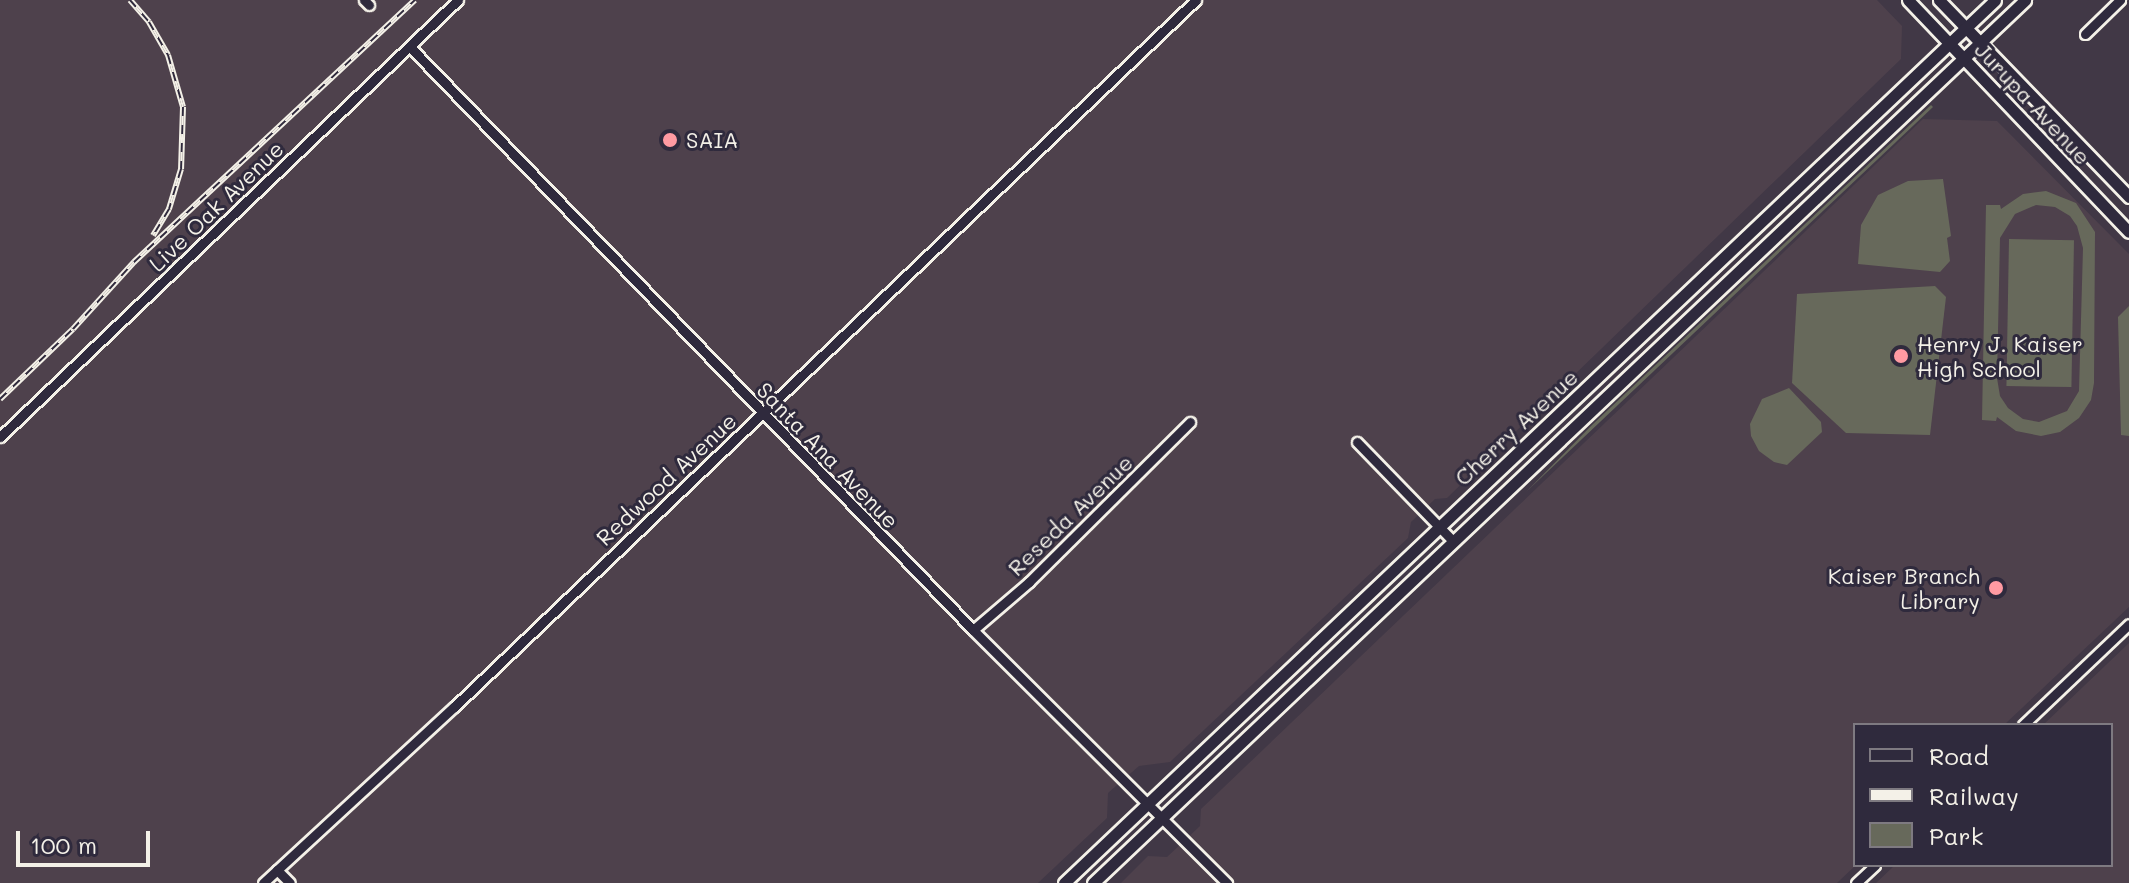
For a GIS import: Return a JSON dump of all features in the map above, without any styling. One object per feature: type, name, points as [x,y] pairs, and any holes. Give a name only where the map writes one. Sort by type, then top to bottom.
[{"type":"main road","name":"Jurupa Avenue","points":[[1908,0],[2129,232]]},
{"type":"main road","name":"Jurupa Avenue","points":[[1939,0],[2129,197]]},
{"type":"main road","name":"Cherry Avenue","points":[[1064,883],[1995,0]]},
{"type":"main road","name":"Cherry Avenue","points":[[1093,883],[2025,0]]},
{"type":"street","name":"Live Oak Avenue","points":[[0,437],[458,0]]},
{"type":"street","name":"Redwood Avenue","points":[[263,883],[1196,0]]},
{"type":"street","points":[[2085,34],[2120,0]]},
{"type":"street","name":"Santa Ana Avenue","points":[[410,47],[973,630],[1227,883]]},
{"type":"street","name":"Reseda Avenue","points":[[973,630],[1029,582],[1190,422]]},
{"type":"street","points":[[1357,442],[1452,540]]},
{"type":"street","points":[[2025,723],[2129,624]]},
{"type":"street","points":[[1856,883],[1873,867]]},
{"type":"street","points":[[277,870],[290,883]]},
{"type":"shaded area","points":[[0,0],[1877,0],[1902,26],[1901,59],[1447,498],[1435,499],[1411,522],[1408,538],[1170,762],[1139,766],[1108,793],[1107,818],[1038,883],[0,883]]},
{"type":"shaded area","points":[[1923,119],[1997,121],[2129,254],[2129,607],[2006,723],[1853,723],[1854,867],[1837,883],[1121,883],[1148,856],[1167,857],[1200,826],[1201,809]]},
{"type":"shaded area","points":[[2129,643],[2129,883],[1876,883],[1893,867],[2113,867],[2113,723],[2045,723]]},
{"type":"green space","points":[[1931,105],[1933,107],[1526,492],[1592,425]]},
{"type":"green space","points":[[1943,179],[1951,236],[1947,238],[1950,261],[1940,272],[1858,264],[1861,225],[1878,195],[1908,181]]},
{"type":"green space","points":[[2046,191],[2076,203],[2095,232],[2094,383],[2091,400],[2079,418],[2060,432],[2041,436],[2016,431],[1997,417],[1996,421],[1982,420],[1986,205],[2000,205],[2001,209],[2023,194]],"holes":[[[2036,205],[2055,207],[2070,216],[2077,226],[2083,248],[2079,391],[2067,411],[2039,422],[2023,419],[2008,408],[2000,396],[1997,378],[2000,238],[2015,214]]]},
{"type":"green space","points":[[2009,239],[2074,240],[2071,387],[2006,386]]},
{"type":"green space","points":[[1935,286],[1946,297],[1930,435],[1846,433],[1792,383],[1797,294]]},
{"type":"green space","points":[[2129,306],[2129,436],[2121,435],[2118,317]]},
{"type":"green space","points":[[1789,388],[1821,422],[1822,432],[1787,465],[1774,462],[1759,451],[1751,436],[1750,424],[1762,399]]},
{"type":"railway","points":[[130,0],[149,22],[168,55],[183,107],[181,169],[169,209],[153,236]]},
{"type":"railway","points":[[0,399],[73,329],[134,262],[415,0]]},
{"type":"place","name":"SAIA","points":[[670,140]]},
{"type":"place","name":"Henry J. Kaiser High School","points":[[1901,356]]},
{"type":"place","name":"Kaiser Branch Library","points":[[1996,588]]}]
